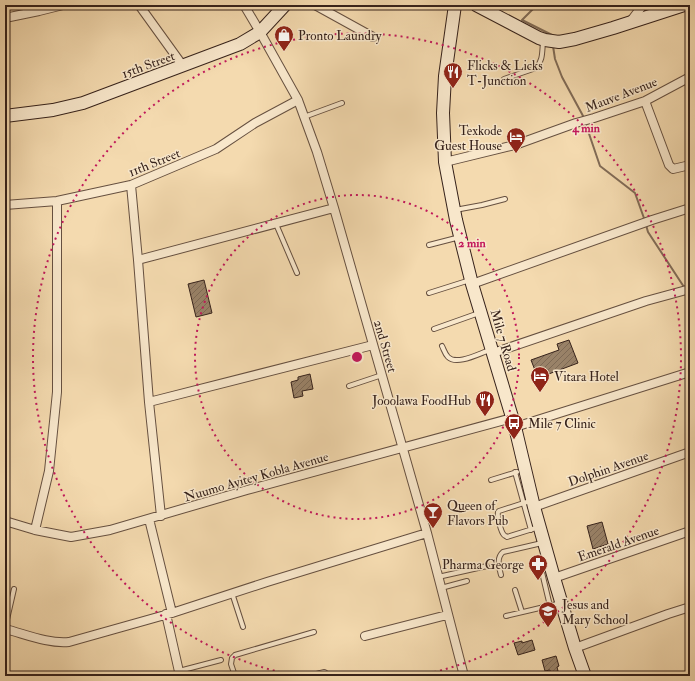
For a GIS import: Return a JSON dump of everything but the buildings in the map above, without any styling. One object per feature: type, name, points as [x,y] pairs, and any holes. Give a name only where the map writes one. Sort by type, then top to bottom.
[{"type":"street","points":[[5,18],[39,8],[63,5]]},
{"type":"street","points":[[139,5],[183,66]]},
{"type":"street","name":"2nd Street","points":[[244,5],[298,100],[317,152],[427,533],[464,676]]},
{"type":"street","name":"15th Street","points":[[5,116],[53,110],[83,103],[240,44],[260,32],[285,5]]},
{"type":"street","points":[[315,5],[373,37]]},
{"type":"street","name":"Mile 7 Road","points":[[454,5],[443,96],[443,137],[445,162],[454,210],[472,282],[513,422],[520,471],[530,504],[535,528],[544,543],[554,578],[556,604],[585,676]]},
{"type":"street","points":[[476,5],[528,33],[544,40],[559,42],[575,39],[684,5]]},
{"type":"street","points":[[630,22],[643,5]]},
{"type":"street","name":"Mauve Avenue","points":[[445,162],[514,145],[645,101],[690,77]]},
{"type":"street","name":"11th Street","points":[[5,205],[57,202],[131,185],[216,149],[255,123],[298,100]]},
{"type":"street","points":[[645,101],[669,165],[673,169],[690,165]]},
{"type":"street","points":[[131,185],[149,402],[161,516]]},
{"type":"street","points":[[35,530],[48,471],[57,392],[57,202]]},
{"type":"street","points":[[138,260],[334,208]]},
{"type":"street","points":[[472,282],[642,223],[690,208]]},
{"type":"street","points":[[492,351],[646,301],[686,290]]},
{"type":"street","points":[[149,402],[373,345]]},
{"type":"street","name":"Nuumo Ayitey Kobla Avenue","points":[[5,521],[35,530],[71,537],[110,530],[247,490],[402,448],[513,422],[690,372]]},
{"type":"street","name":"Dolphin Avenue","points":[[530,504],[690,452]]},
{"type":"street","points":[[149,519],[169,614],[179,674]]},
{"type":"street","name":"Emerald Avenue","points":[[554,578],[690,531]]},
{"type":"street","points":[[5,628],[51,642],[69,642],[169,614],[427,533]]},
{"type":"street","points":[[575,648],[690,606]]},
{"type":"street","points":[[364,636],[448,615]]},
{"type":"lane","points":[[504,79],[536,68],[541,61],[544,40]]},
{"type":"lane","points":[[304,117],[342,103]]},
{"type":"lane","points":[[454,210],[506,199]]},
{"type":"lane","points":[[276,224],[297,273]]},
{"type":"lane","points":[[429,245],[460,237]]},
{"type":"lane","points":[[429,293],[472,282]]},
{"type":"lane","points":[[434,329],[481,312]]},
{"type":"lane","points":[[442,346],[447,356],[451,360],[455,361],[464,360],[492,351]]},
{"type":"lane","points":[[349,386],[382,375]]},
{"type":"lane","points":[[491,480],[520,471]]},
{"type":"lane","points":[[530,504],[499,511],[497,516],[503,534],[506,536],[535,528]]},
{"type":"lane","points":[[501,575],[498,561],[500,554],[503,552],[544,543]]},
{"type":"lane","points":[[506,616],[556,604],[540,564],[541,561],[548,558]]},
{"type":"lane","points":[[438,577],[487,566]]},
{"type":"lane","points":[[441,588],[467,581]]},
{"type":"lane","points":[[5,628],[14,589]]},
{"type":"lane","points":[[515,590],[522,612]]},
{"type":"lane","points":[[232,593],[243,628]]},
{"type":"lane","points":[[235,676],[232,658],[235,655],[314,632]]},
{"type":"lane","points":[[179,674],[221,660]]},
{"type":"waterway","points":[[537,5],[522,20],[552,35],[553,37]]},
{"type":"waterway","points":[[553,46],[555,59],[562,77],[584,118]]},
{"type":"waterway","points":[[585,122],[600,166],[635,193],[645,221]]},
{"type":"waterway","points":[[646,225],[648,232],[684,287]]},
{"type":"waterway","points":[[686,291],[690,304]]},
{"type":"place","name":"Pronto Laundry","points":[[284,52]]},
{"type":"place","name":"Flicks & Licks T-Junction","points":[[453,89]]},
{"type":"place","name":"Texkode Guest House","points":[[516,154]]},
{"type":"place","name":"Vitara Hotel","points":[[540,393]]},
{"type":"place","name":"Jooolawa FoodHub","points":[[485,417]]},
{"type":"place","name":"Mile 7 Clinic","points":[[514,440]]},
{"type":"place","name":"Queen of Flavors Pub","points":[[433,529]]},
{"type":"place","name":"Pharma George","points":[[538,581]]},
{"type":"place","name":"Jesus and Mary School","points":[[548,628]]}]
